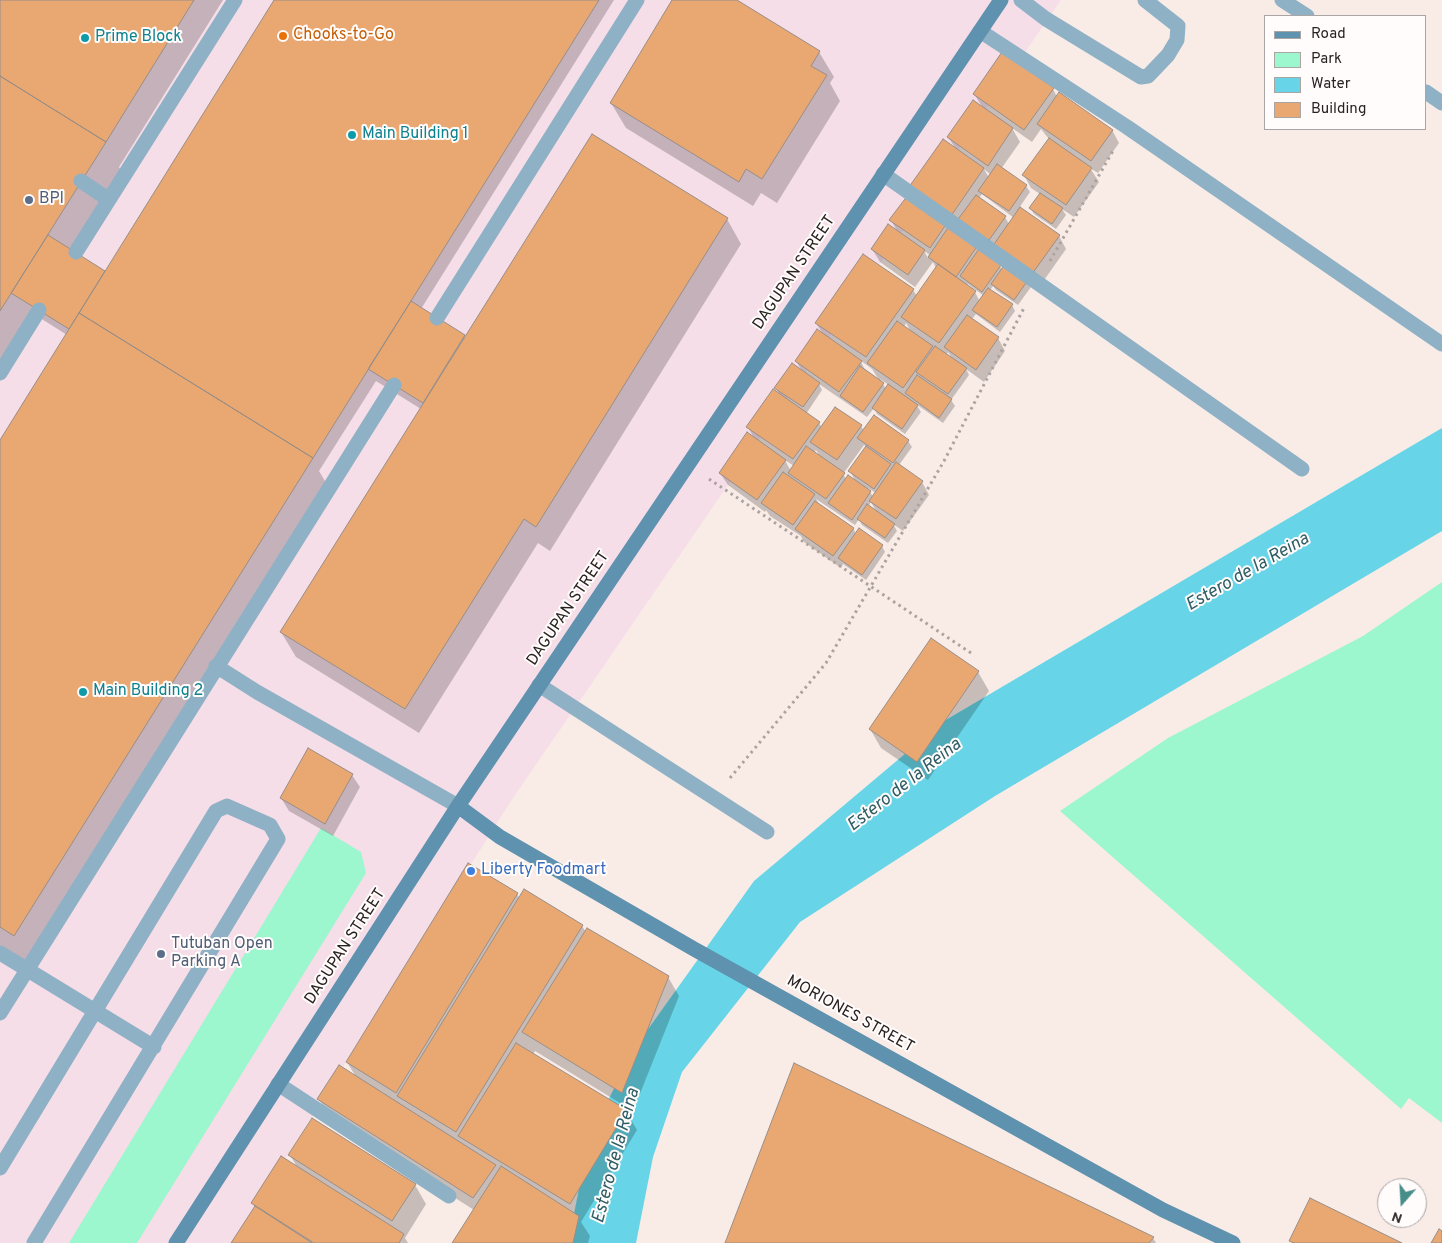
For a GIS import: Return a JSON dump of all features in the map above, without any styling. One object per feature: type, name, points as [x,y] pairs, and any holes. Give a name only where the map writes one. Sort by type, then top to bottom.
[{"type":"street","name":"DAGUPAN STREET","points":[[176,1243],[458,806],[1001,0]]},
{"type":"street","name":"MORIONES STREET","points":[[458,806],[500,837],[694,949],[1163,1210],[1232,1243]]},
{"type":"lane","points":[[76,252],[235,0]]},
{"type":"lane","points":[[437,318],[637,0]]},
{"type":"lane","points":[[1021,0],[1046,19],[1141,77],[1148,76],[1178,40],[1178,26],[1145,0]]},
{"type":"lane","points":[[1282,0],[1305,15]]},
{"type":"lane","points":[[980,31],[1127,127],[1442,344]]},
{"type":"lane","points":[[1427,93],[1442,103]]},
{"type":"lane","points":[[883,174],[1302,469]]},
{"type":"lane","points":[[81,181],[108,199]]},
{"type":"lane","points":[[0,373],[39,310]]},
{"type":"lane","points":[[0,1013],[394,385]]},
{"type":"lane","points":[[216,666],[257,692],[458,806]]},
{"type":"lane","points":[[539,685],[767,832]]},
{"type":"lane","points":[[0,1168],[216,812],[227,806],[270,825],[278,839],[34,1243]]},
{"type":"lane","points":[[0,953],[154,1047]]},
{"type":"lane","points":[[278,1084],[449,1196]]},
{"type":"path","points":[[713,798],[826,663],[944,461],[1038,282],[1127,127]]},
{"type":"path","points":[[687,464],[971,653]]},
{"type":"shaded area","points":[[0,0],[1061,0],[511,801],[232,1243],[0,1243]]},
{"type":"green space","points":[[1442,582],[1442,1123],[1409,1098],[1401,1109],[1060,811],[1168,738],[1363,636]]},
{"type":"green space","points":[[321,828],[361,852],[366,873],[137,1243],[69,1243]]},
{"type":"water","name":"Estero de la Reina","points":[[1442,428],[1442,531],[995,796],[800,922],[682,1072],[653,1157],[636,1243],[568,1243],[590,1135],[636,1046],[754,881],[944,721]]},
{"type":"building","name":"Prime Block","points":[[0,0],[194,0],[106,142],[0,76]]},
{"type":"building","name":"Main Building 1","points":[[274,0],[599,0],[313,458],[79,313]]},
{"type":"building","points":[[672,0],[737,0],[820,51],[811,66],[827,75],[762,179],[746,169],[739,182],[610,103]]},
{"type":"building","points":[[1002,52],[1054,88],[1024,130],[973,94]]},
{"type":"building","points":[[0,76],[106,142],[0,311]]},
{"type":"building","points":[[1059,92],[1113,130],[1091,161],[1037,124]]},
{"type":"building","points":[[973,100],[1013,128],[988,166],[947,137]]},
{"type":"building","points":[[592,134],[728,218],[536,527],[524,519],[405,709],[280,632]]},
{"type":"building","points":[[1049,138],[1092,168],[1066,205],[1022,175]]},
{"type":"building","points":[[943,139],[984,168],[951,216],[909,187]]},
{"type":"building","points":[[997,164],[1027,185],[1009,211],[978,191]]},
{"type":"building","points":[[1040,193],[1063,208],[1052,224],[1029,208]]},
{"type":"building","points":[[908,195],[947,223],[930,248],[889,220]]},
{"type":"building","points":[[976,195],[1006,216],[987,243],[956,222]]},
{"type":"building","points":[[1020,207],[1060,235],[1032,274],[992,247]]},
{"type":"building","points":[[888,224],[925,250],[908,275],[871,249]]},
{"type":"building","points":[[950,225],[978,245],[956,277],[928,257]]},
{"type":"building","points":[[48,235],[105,271],[69,329],[11,293]]},
{"type":"building","points":[[979,249],[1001,265],[982,292],[960,276]]},
{"type":"building","points":[[863,254],[914,289],[866,357],[815,323]]},
{"type":"building","points":[[938,264],[976,291],[939,343],[901,317]]},
{"type":"building","points":[[1005,264],[1028,280],[1014,300],[991,284]]},
{"type":"building","points":[[988,288],[1013,304],[997,327],[972,310]]},
{"type":"building","points":[[411,301],[465,335],[423,403],[368,369]]},
{"type":"building","name":"Main Building 2","points":[[79,313],[313,458],[14,936],[0,927],[0,440]]},
{"type":"building","points":[[967,315],[999,337],[976,370],[944,347]]},
{"type":"building","points":[[897,321],[933,346],[903,388],[867,363]]},
{"type":"building","points":[[817,329],[862,361],[839,392],[795,361]]},
{"type":"building","points":[[935,346],[967,368],[948,394],[916,372]]},
{"type":"building","points":[[792,363],[820,383],[803,407],[774,388]]},
{"type":"building","points":[[860,366],[884,383],[863,412],[840,396]]},
{"type":"building","points":[[917,375],[952,399],[939,418],[905,393]]},
{"type":"building","points":[[888,384],[918,405],[902,429],[872,408]]},
{"type":"building","points":[[773,389],[820,422],[793,459],[746,427]]},
{"type":"building","points":[[835,407],[862,425],[837,460],[810,442]]},
{"type":"building","points":[[874,415],[909,440],[893,463],[857,438]]},
{"type":"building","points":[[747,432],[786,460],[757,500],[719,473]]},
{"type":"building","points":[[806,446],[845,473],[826,499],[788,473]]},
{"type":"building","points":[[866,446],[891,464],[874,489],[848,471]]},
{"type":"building","points":[[896,462],[923,481],[896,519],[869,501]]},
{"type":"building","points":[[783,472],[815,494],[793,525],[761,503]]},
{"type":"building","points":[[848,475],[871,491],[852,520],[828,503]]},
{"type":"building","points":[[815,501],[854,528],[833,556],[795,529]]},
{"type":"building","points":[[867,504],[895,524],[885,538],[857,519]]},
{"type":"building","points":[[859,528],[883,545],[862,575],[838,558]]},
{"type":"building","points":[[931,638],[979,671],[917,762],[869,729]]},
{"type":"building","points":[[308,748],[353,774],[325,824],[280,798]]},
{"type":"building","points":[[468,863],[518,893],[396,1093],[346,1062]]},
{"type":"building","points":[[524,889],[583,925],[456,1132],[397,1096]]},
{"type":"building","points":[[587,928],[669,976],[622,1093],[522,1032]]},
{"type":"building","points":[[516,1043],[627,1110],[570,1204],[458,1136]]},
{"type":"building","points":[[794,1063],[1154,1237],[1149,1243],[725,1243]]},
{"type":"building","points":[[339,1065],[496,1165],[473,1198],[317,1099]]},
{"type":"building","points":[[312,1118],[416,1184],[392,1221],[288,1155]]},
{"type":"building","points":[[281,1156],[404,1234],[399,1243],[314,1243],[251,1203]]},
{"type":"building","points":[[501,1166],[579,1216],[573,1243],[452,1243]]},
{"type":"building","points":[[1310,1198],[1402,1243],[1294,1243],[1289,1241]]},
{"type":"building","points":[[255,1206],[312,1243],[231,1243]]},
{"type":"building","points":[[1439,1229],[1442,1231],[1442,1243],[1431,1243]]},
{"type":"place","name":"Chooks-to-Go","points":[[283,36]]},
{"type":"place","name":"Prime Block","points":[[85,38]]},
{"type":"place","name":"Main Building 1","points":[[352,135]]},
{"type":"place","name":"BPI","points":[[29,200]]},
{"type":"place","name":"Main Building 2","points":[[83,692]]},
{"type":"place","name":"Liberty Foodmart","points":[[471,871]]},
{"type":"place","name":"Tutuban Open Parking A","points":[[161,954]]}]
